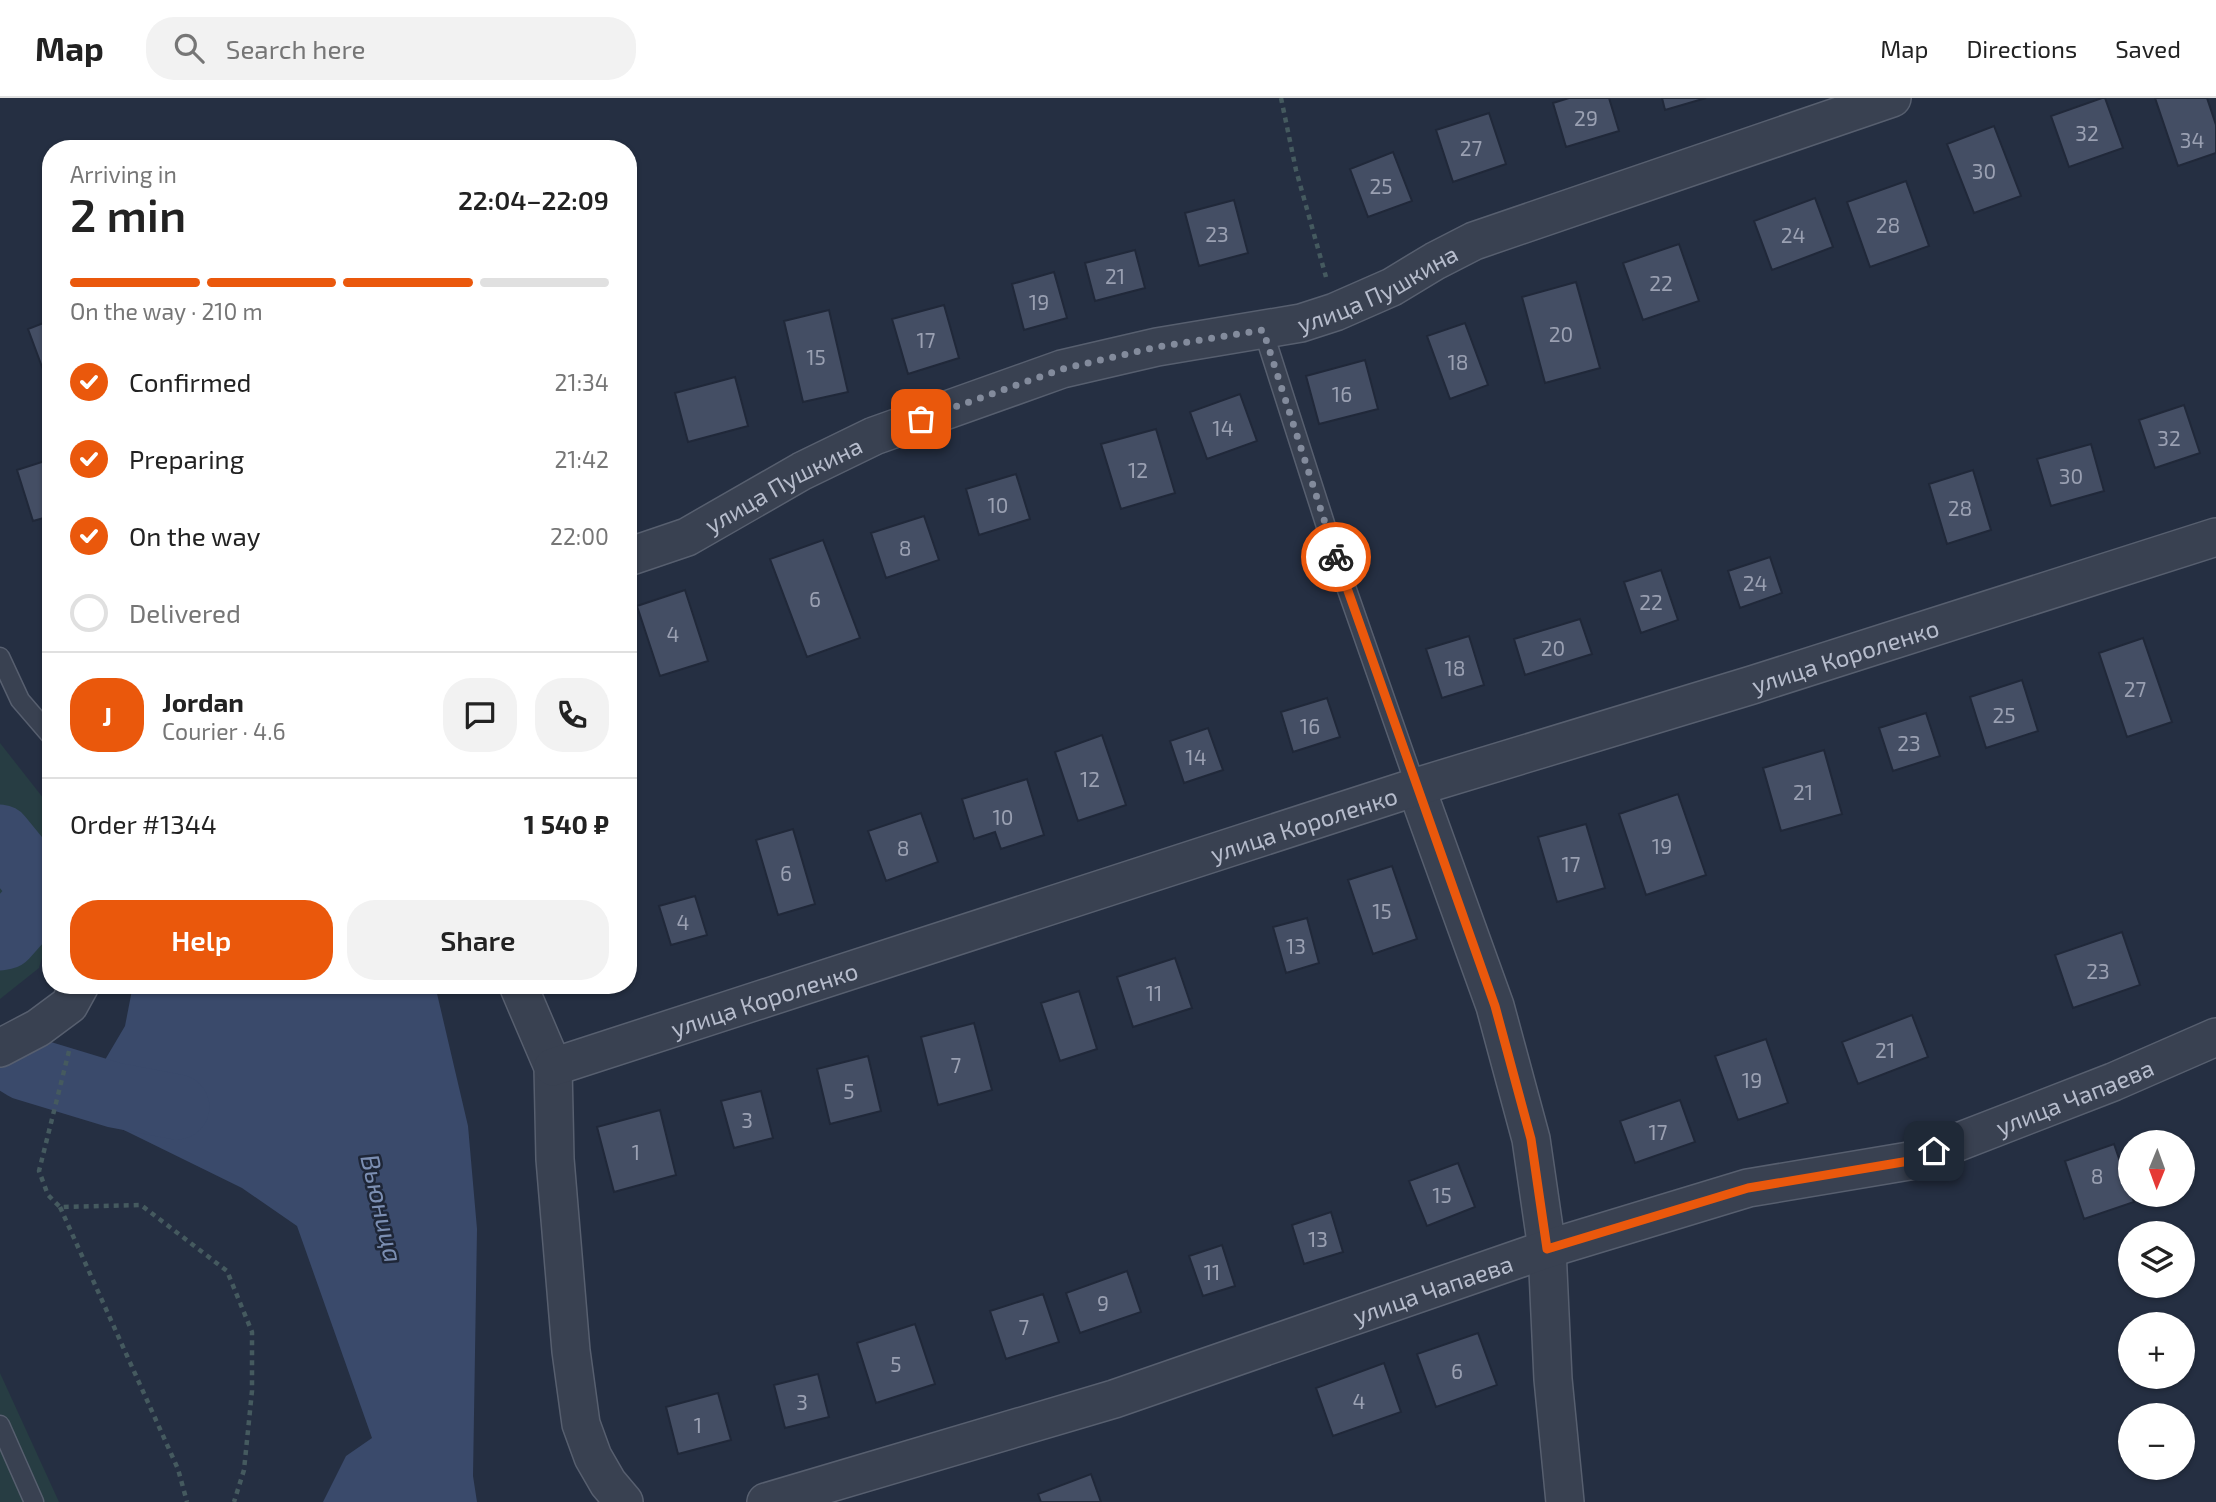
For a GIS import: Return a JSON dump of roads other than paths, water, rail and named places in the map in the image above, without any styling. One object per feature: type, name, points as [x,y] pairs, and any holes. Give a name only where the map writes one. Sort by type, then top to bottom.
[{"type":"street","name":"улица Пушкина","points":[[637,553],[687,537],[802,471],[874,436],[1062,369],[1157,347],[1301,323],[1335,312],[1392,287],[1474,241],[1892,98]]},
{"type":"street","name":"улица Короленко","points":[[553,1067],[1416,787],[1752,685],[2216,537]]},
{"type":"street","points":[[1416,787],[1495,1006],[1531,1139],[1547,1249],[1553,1379],[1565,1502]]},
{"type":"street","points":[[0,1048],[38,1028],[69,1005],[75,994]]},
{"type":"street","points":[[522,994],[553,1067],[555,1159],[571,1351],[581,1424],[593,1457],[608,1483],[624,1502]]},
{"type":"street","name":"улица Чапаева","points":[[766,1502],[1114,1399],[1547,1249],[1748,1188],[1909,1161],[2113,1082],[2216,1037]]},
{"type":"lane","points":[[1263,330],[1338,564],[1416,787]]},
{"type":"lane","points":[[0,657],[20,700],[42,726]]},
{"type":"lane","points":[[0,1425],[34,1502]]},
{"type":"water","points":[[131,994],[437,994],[468,1126],[477,1229],[473,1476],[477,1502],[323,1502],[346,1456],[372,1438],[297,1226],[242,1188],[81,1109],[125,1026]]},
{"type":"waterway","name":"Вьюница","points":[[0,837],[42,888]]},
{"type":"waterway","name":"Вьюница","points":[[0,938],[5,937],[42,895]]},
{"type":"waterway","name":"Вьюница","points":[[17,1063],[25,1068],[114,1095],[177,1107]]}]
